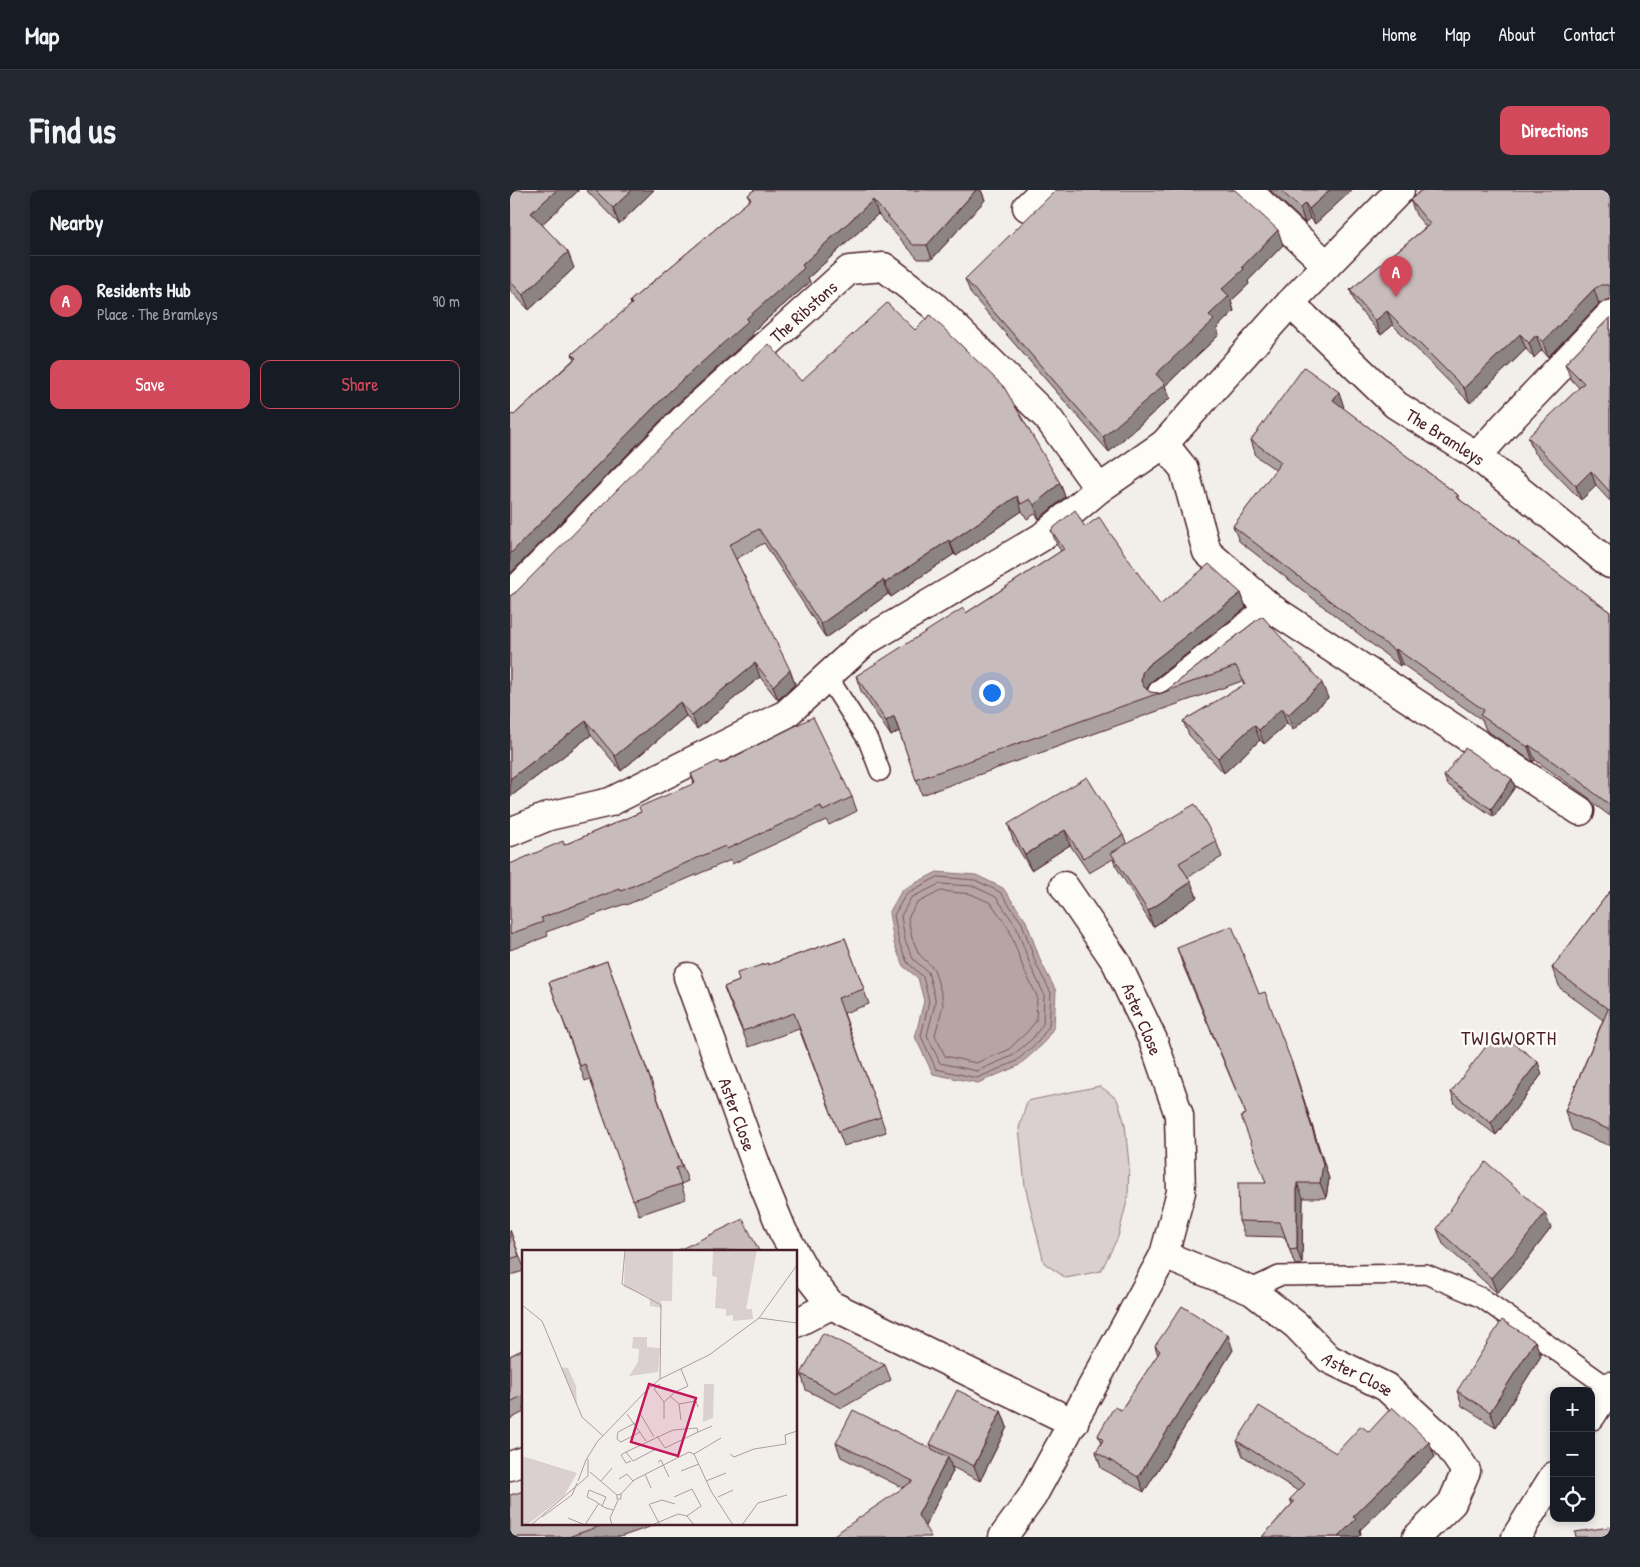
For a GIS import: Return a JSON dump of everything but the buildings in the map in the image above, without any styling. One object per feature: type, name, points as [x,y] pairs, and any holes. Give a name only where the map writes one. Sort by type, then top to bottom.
[{"type":"street","points":[[1247,190],[1327,265]]},
{"type":"street","points":[[510,832],[549,816],[610,802],[786,714],[866,641],[1042,537],[1099,489],[1164,444],[1290,303],[1400,190]]},
{"type":"street","name":"The Ribstons","points":[[510,596],[687,416],[850,270],[884,267],[933,305],[1048,418],[1099,489]]},
{"type":"street","name":"The Bramleys","points":[[1290,303],[1396,405],[1477,456],[1610,564]]},
{"type":"street","points":[[1477,456],[1610,315]]},
{"type":"street","points":[[1164,444],[1184,469],[1207,552],[1271,608],[1580,811]]},
{"type":"street","points":[[1162,694],[1271,608]]},
{"type":"street","name":"Aster Close","points":[[1003,1537],[1032,1497],[1164,1255],[1181,1192],[1179,1115],[1153,1040],[1116,962],[1071,916],[1064,886]]},
{"type":"street","name":"Aster Close","points":[[688,977],[762,1181],[783,1232],[793,1250]]},
{"type":"street","name":"Aster Close","points":[[1164,1255],[1249,1290],[1296,1325],[1329,1359],[1386,1387],[1446,1442],[1466,1471],[1452,1503],[1417,1537]]},
{"type":"street","points":[[798,1259],[806,1273],[830,1305],[1074,1423]]},
{"type":"street","points":[[798,1322],[830,1305]]},
{"type":"street","points":[[1595,1410],[1609,1387]]},
{"type":"street","points":[[510,1466],[522,1462]]},
{"type":"street","points":[[1516,1537],[1553,1477]]},
{"type":"lane","points":[[827,676],[868,740],[880,771]]},
{"type":"lane","points":[[1249,1290],[1278,1276],[1426,1274],[1482,1298],[1609,1387]]},
{"type":"shaded area","points":[[1100,1086],[1117,1099],[1125,1124],[1129,1165],[1128,1197],[1118,1237],[1101,1271],[1066,1278],[1044,1263],[1025,1186],[1019,1128],[1027,1101]]},
{"type":"water","points":[[937,872],[976,875],[1003,888],[1026,921],[1041,962],[1056,991],[1054,1027],[1042,1045],[1018,1066],[978,1083],[933,1074],[915,1037],[924,1001],[918,978],[903,966],[894,943],[889,913],[902,890]]},
{"type":"place","name":"Residents Hub","points":[[1396,297]]},
{"type":"district","name":"TWIGWORTH","points":[[1509,1037]]}]
